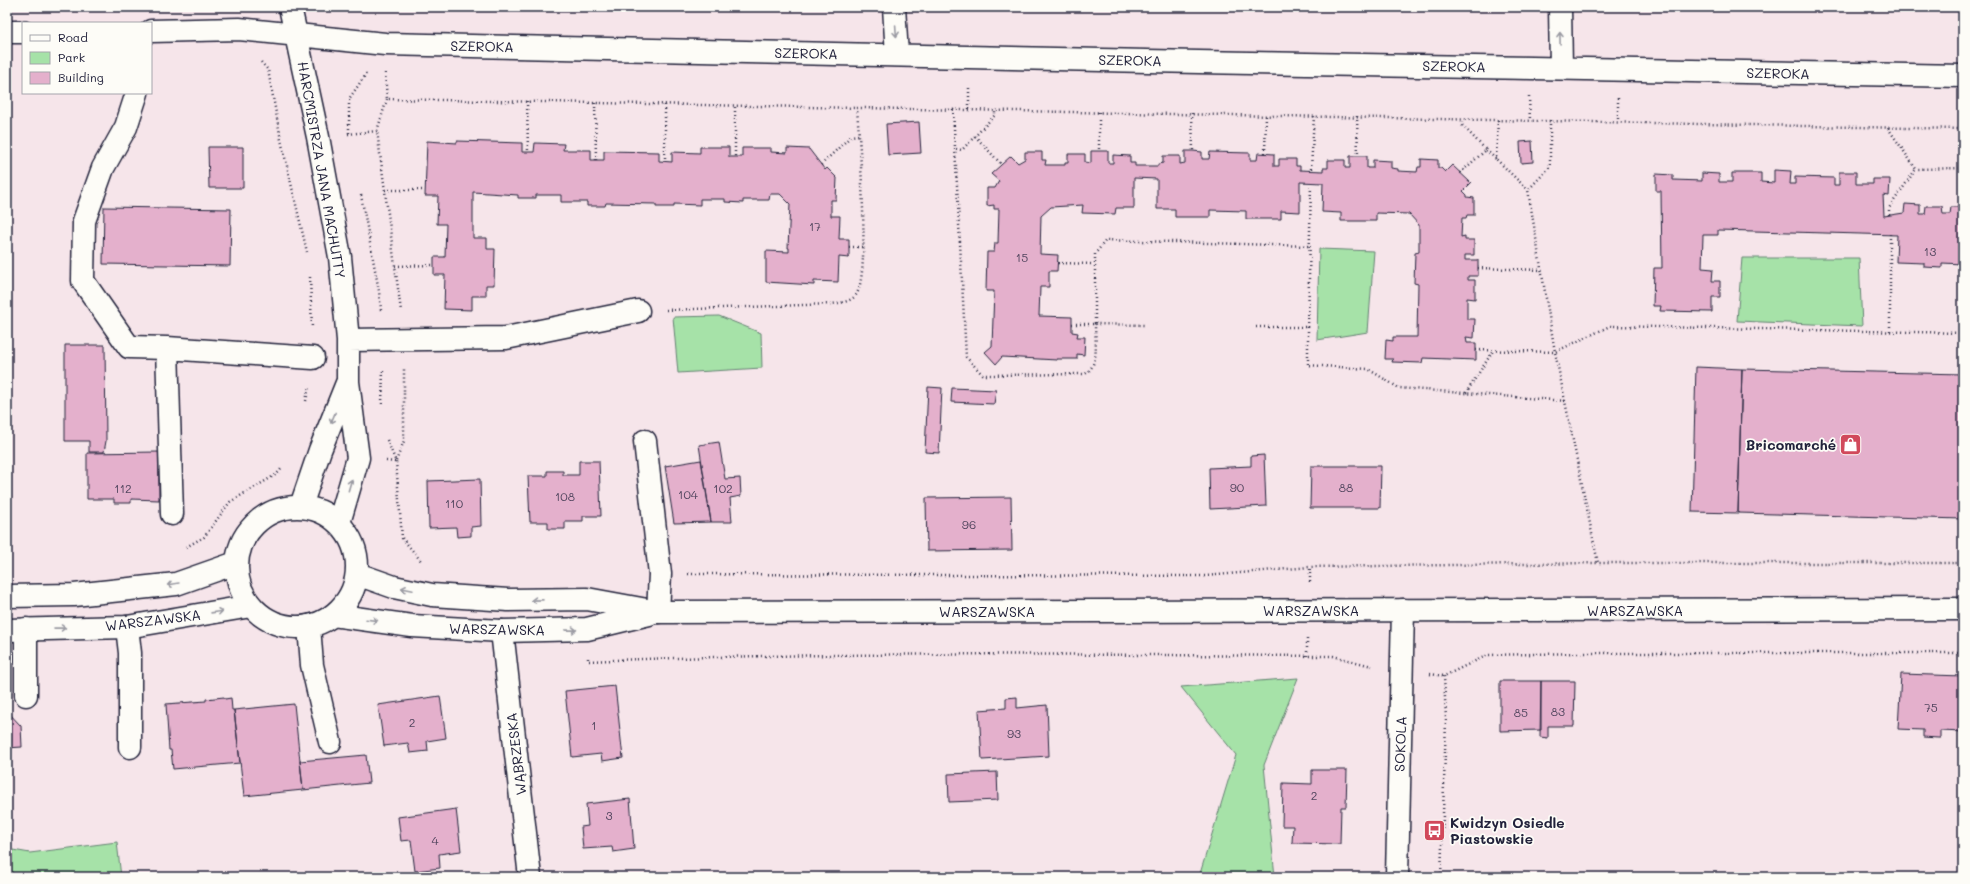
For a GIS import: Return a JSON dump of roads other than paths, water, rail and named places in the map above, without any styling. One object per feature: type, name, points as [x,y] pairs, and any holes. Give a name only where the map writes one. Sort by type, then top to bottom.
[{"type":"street","name":"HARCMISTRZA JANA MACHUTTY","points":[[290,7],[340,256],[348,340],[348,382],[358,458],[339,523]]},
{"type":"street","points":[[894,7],[897,55]]},
{"type":"street","points":[[1560,7],[1561,68]]},
{"type":"street","name":"SZEROKA","points":[[152,31],[239,29],[385,44],[1963,76]]},
{"type":"street","points":[[7,32],[22,32]]},
{"type":"street","points":[[137,94],[126,127],[103,168],[84,221],[83,281],[130,347],[167,348],[313,358]]},
{"type":"street","points":[[348,340],[506,338],[638,311]]},
{"type":"street","points":[[167,348],[172,514]]},
{"type":"street","name":"HARCMISTRZA JANA MACHUTTY","points":[[301,506],[320,450],[348,382]]},
{"type":"street","points":[[645,441],[660,574],[658,612]]},
{"type":"street","points":[[301,506],[321,511],[339,523],[350,537],[357,555],[357,574],[353,590],[348,599],[333,615],[322,622],[309,626],[288,627],[268,620],[251,606],[240,587],[236,563],[242,541],[256,521],[277,509],[301,506]]},
{"type":"street","points":[[7,596],[74,595],[176,584],[236,563]]},
{"type":"street","name":"WARSZAWSKA","points":[[357,574],[394,587],[432,595],[508,600],[587,599],[658,612],[1963,609]]},
{"type":"street","name":"WARSZAWSKA","points":[[17,629],[126,627],[251,606]]},
{"type":"street","name":"SOKOLA","points":[[1397,877],[1403,610]]},
{"type":"street","name":"WARSZAWSKA","points":[[333,615],[412,626],[502,631],[587,629],[658,612]]},
{"type":"street","points":[[309,626],[312,666],[330,742]]},
{"type":"street","points":[[126,627],[130,653],[130,747]]},
{"type":"street","points":[[17,629],[26,695]]},
{"type":"street","name":"WĄBRZESKA","points":[[502,631],[530,877]]},
{"type":"place","name":"Bricomarché","points":[[1851,444]]},
{"type":"place","name":"Kwidzyn Osiedle Piastowskie","points":[[1435,830]]}]
